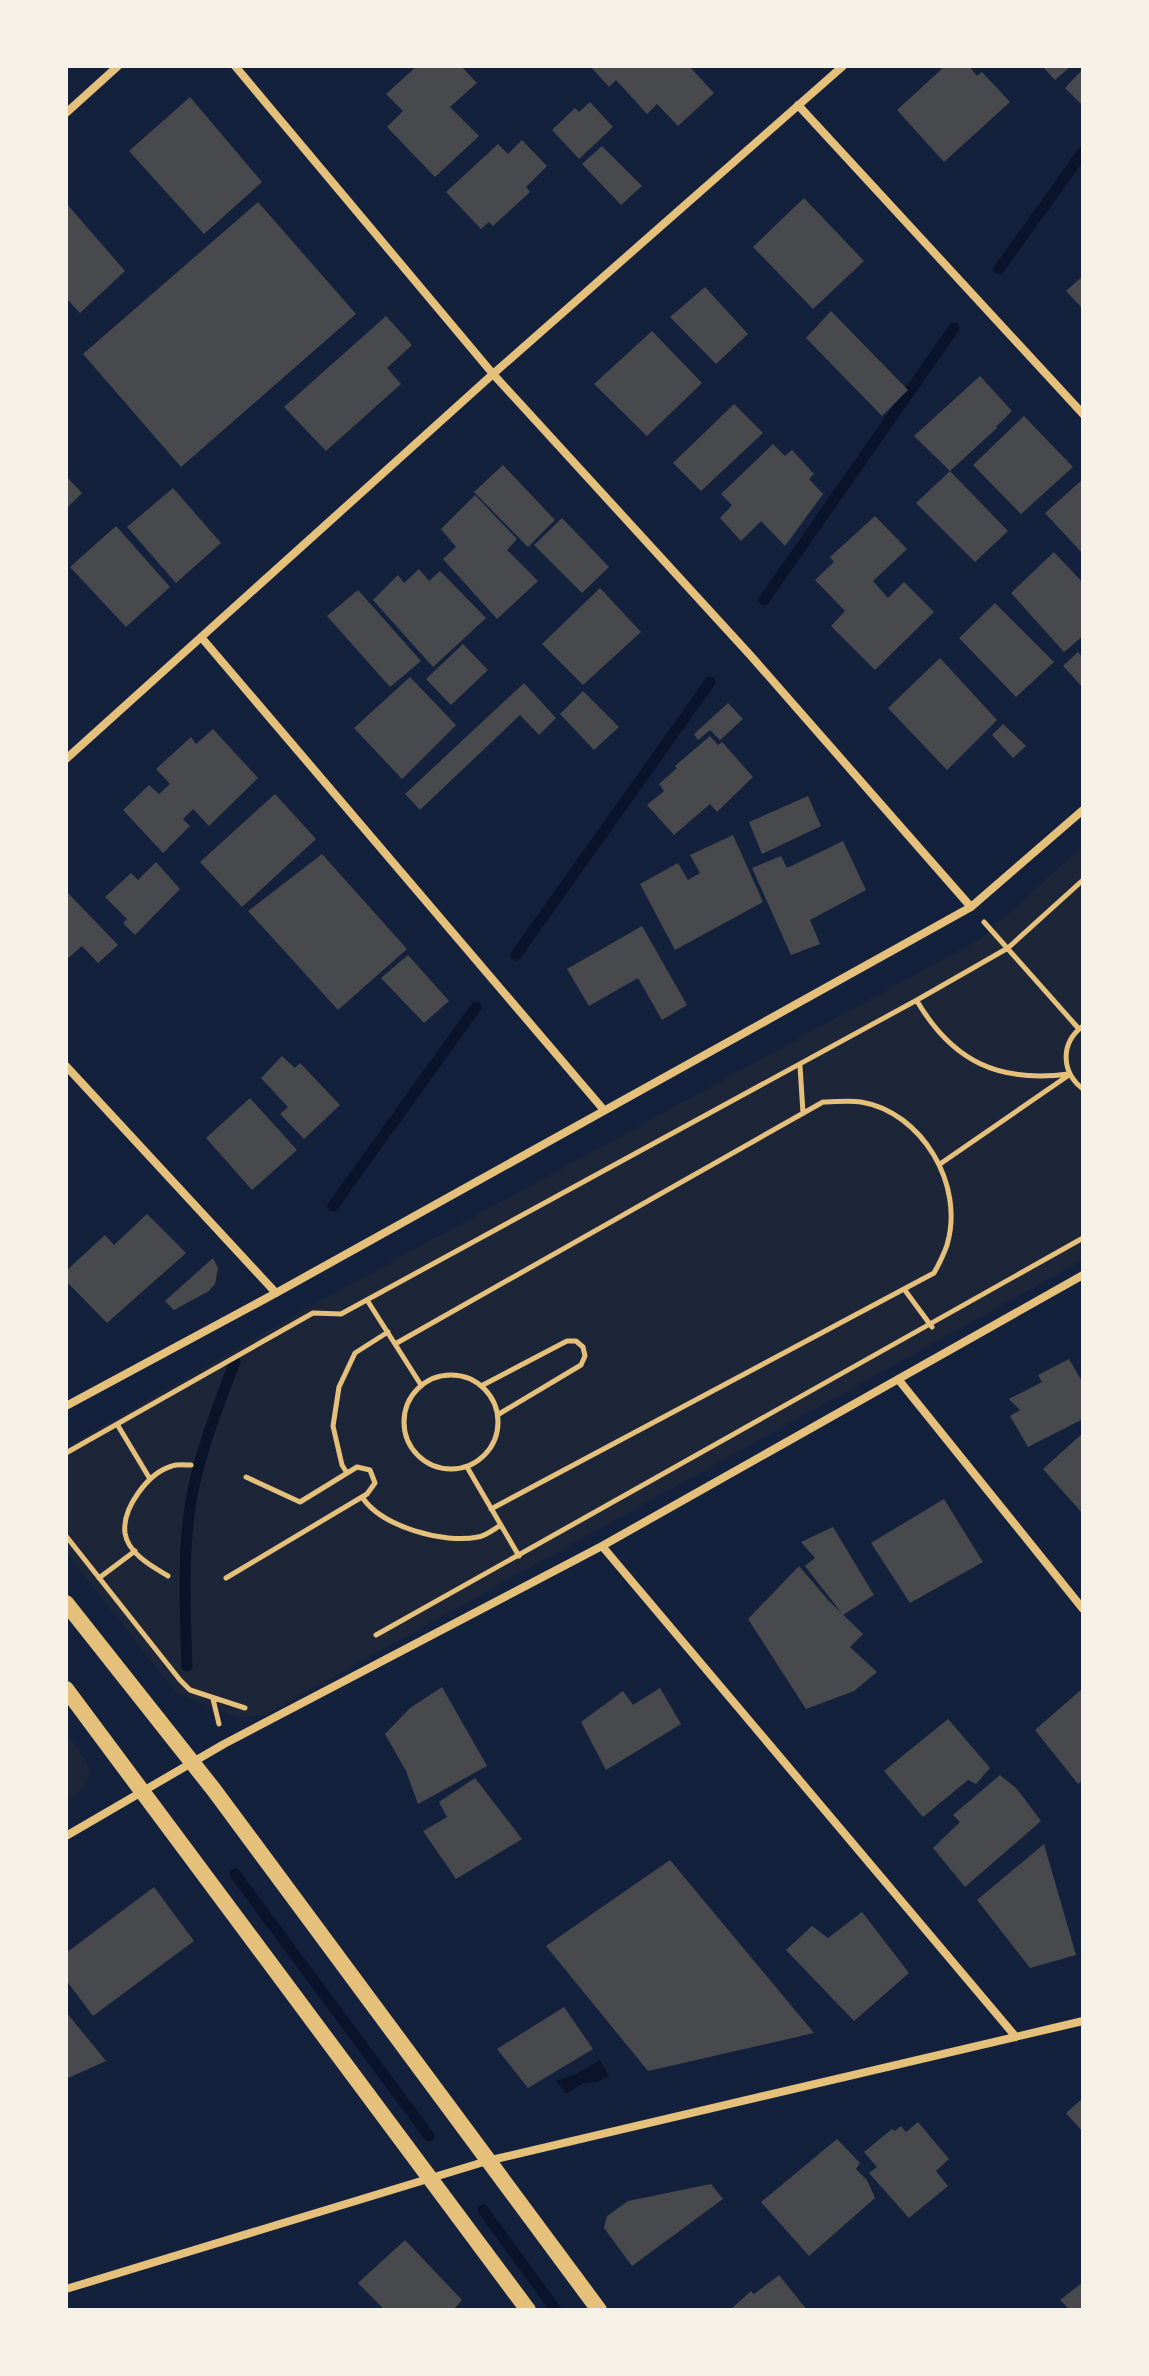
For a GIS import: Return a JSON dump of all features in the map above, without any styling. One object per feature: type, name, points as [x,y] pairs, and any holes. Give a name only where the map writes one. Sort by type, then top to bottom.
[{"type":"main road","points":[[66,1603],[192,1761],[599,2310]]},
{"type":"main road","points":[[66,1689],[528,2310]]},
{"type":"street","points":[[66,113],[118,66]]},
{"type":"street","points":[[235,66],[493,374],[751,656],[971,907]]},
{"type":"street","points":[[66,759],[493,374],[843,66]]},
{"type":"street","points":[[798,105],[1083,414]]},
{"type":"street","points":[[201,637],[603,1109]]},
{"type":"street","points":[[66,1406],[276,1293],[971,907],[1083,810]]},
{"type":"street","points":[[66,1066],[276,1293]]},
{"type":"street","points":[[66,1836],[192,1761],[602,1546],[1083,1275]]},
{"type":"street","points":[[898,1379],[1083,1609]]},
{"type":"street","points":[[602,1546],[1016,2037]]},
{"type":"street","points":[[66,2289],[487,2161],[1083,2021]]},
{"type":"path","points":[[66,1453],[313,1313],[341,1314],[917,1000],[1008,948],[1083,880]]},
{"type":"path","points":[[971,907],[1081,1028],[1071,1038],[1066,1050],[1066,1062],[1069,1074],[1083,1089]]},
{"type":"path","points":[[917,1000],[930,1023],[947,1042],[992,1070],[1044,1078],[1069,1074]]},
{"type":"path","points":[[800,1065],[803,1113]]},
{"type":"path","points":[[940,1164],[1069,1074]]},
{"type":"path","points":[[395,1344],[823,1102],[861,1102],[896,1114],[920,1135],[940,1164],[950,1206],[948,1243],[934,1273],[491,1509]]},
{"type":"path","points":[[373,1636],[1083,1238]]},
{"type":"path","points":[[904,1289],[930,1326]]},
{"type":"path","points":[[367,1300],[421,1385]]},
{"type":"path","points":[[347,1473],[342,1465],[333,1426],[339,1387],[355,1353],[388,1332]]},
{"type":"path","points":[[483,1385],[567,1341],[576,1341],[583,1347],[585,1356],[581,1365],[499,1414]]},
{"type":"path","points":[[452,1374],[468,1377],[483,1385],[493,1398],[499,1414],[498,1430],[492,1446],[482,1458],[467,1467],[438,1468],[424,1461],[406,1439],[403,1424],[411,1396],[421,1385],[436,1377],[452,1374]]},
{"type":"path","points":[[117,1424],[150,1479]]},
{"type":"path","points":[[168,1576],[148,1564],[135,1551],[125,1534],[129,1511],[136,1495],[150,1479],[172,1466],[191,1465]]},
{"type":"path","points":[[226,1578],[374,1487],[374,1474],[361,1467],[300,1502],[246,1477]]},
{"type":"path","points":[[467,1467],[518,1554]]},
{"type":"path","points":[[362,1497],[393,1523],[430,1536],[481,1537],[501,1525]]},
{"type":"path","points":[[66,1536],[190,1690],[243,1708],[256,1702]]},
{"type":"path","points":[[99,1578],[135,1551]]},
{"type":"shaded area","points":[[1083,846],[1083,1260],[265,1715],[237,1718],[176,1693],[66,1552],[66,1447],[311,1306],[980,939]]},
{"type":"shaded area","points":[[66,1733],[86,1761],[89,1777],[86,1785],[66,1802]]},
{"type":"shaded area","points":[[600,2060],[609,2076],[597,2082],[583,2083],[566,2094],[556,2081],[578,2073]]},
{"type":"building","points":[[417,66],[461,66],[477,83],[450,107],[479,136],[435,177],[387,127],[403,111],[386,94]]},
{"type":"building","points":[[590,66],[689,66],[714,93],[678,126],[657,104],[647,114],[616,80],[609,87]]},
{"type":"building","points":[[945,66],[969,66],[977,76],[982,72],[1010,102],[944,162],[897,110]]},
{"type":"building","points":[[1042,66],[1071,66],[1055,80]]},
{"type":"building","points":[[1083,69],[1083,106],[1065,88]]},
{"type":"building","points":[[190,97],[262,182],[204,234],[129,151]]},
{"type":"building","points":[[590,102],[613,127],[579,159],[552,130],[575,108],[579,112]]},
{"type":"building","points":[[522,140],[547,166],[526,187],[530,192],[493,226],[489,222],[481,229],[446,192],[498,144],[508,154]]},
{"type":"building","points":[[602,146],[642,186],[621,205],[582,164]]},
{"type":"building","points":[[804,198],[864,261],[813,309],[753,247]]},
{"type":"building","points":[[258,202],[356,314],[181,467],[83,354]]},
{"type":"building","points":[[66,203],[125,271],[80,313],[66,298]]},
{"type":"building","points":[[1083,276],[1083,309],[1066,291]]},
{"type":"building","points":[[705,287],[748,334],[716,364],[670,317]]},
{"type":"building","points":[[831,311],[908,390],[882,416],[806,338]]},
{"type":"building","points":[[386,316],[412,345],[387,368],[401,384],[326,451],[284,407]]},
{"type":"building","points":[[652,331],[702,383],[647,436],[594,384]]},
{"type":"building","points":[[980,376],[1012,411],[950,471],[914,436]]},
{"type":"building","points":[[734,404],[763,433],[701,491],[673,463]]},
{"type":"building","points":[[1024,416],[1073,467],[1021,514],[973,465]]},
{"type":"building","points":[[773,444],[785,456],[792,450],[814,474],[809,479],[823,494],[785,546],[761,521],[741,541],[720,518],[732,505],[721,494]]},
{"type":"building","points":[[503,465],[555,520],[528,547],[474,492]]},
{"type":"building","points":[[950,471],[1008,531],[975,562],[916,503]]},
{"type":"building","points":[[66,476],[82,493],[66,509]]},
{"type":"building","points":[[1083,479],[1083,554],[1045,513]]},
{"type":"building","points":[[173,488],[221,543],[176,583],[127,527]]},
{"type":"building","points":[[475,495],[517,539],[507,550],[538,581],[497,619],[443,559],[456,547],[441,529]]},
{"type":"building","points":[[875,516],[907,549],[873,581],[888,598],[904,582],[934,612],[875,670],[831,626],[845,611],[815,580],[834,562],[830,557]]},
{"type":"building","points":[[562,518],[609,567],[582,593],[534,545]]},
{"type":"building","points":[[116,526],[170,587],[126,627],[70,567]]},
{"type":"building","points":[[1054,552],[1083,583],[1083,636],[1064,652],[1011,593]]},
{"type":"building","points":[[419,569],[429,581],[440,571],[486,618],[433,667],[373,600],[398,575],[404,583]]},
{"type":"building","points":[[600,588],[641,632],[583,685],[542,644]]},
{"type":"building","points":[[358,590],[421,661],[390,687],[327,616]]},
{"type":"building","points":[[995,603],[1054,662],[1016,697],[959,638]]},
{"type":"building","points":[[463,644],[488,670],[451,705],[426,679]]},
{"type":"building","points":[[1078,652],[1083,658],[1083,688],[1063,666]]},
{"type":"building","points":[[940,658],[997,720],[947,770],[888,708]]},
{"type":"building","points":[[410,677],[456,725],[402,779],[354,728]]},
{"type":"building","points":[[524,683],[556,718],[539,735],[520,715],[420,810],[405,794]]},
{"type":"building","points":[[583,691],[619,727],[594,750],[560,714]]},
{"type":"building","points":[[728,703],[743,719],[720,740],[710,730],[698,740],[694,734]]},
{"type":"building","points":[[1003,724],[1026,746],[1013,758],[992,735]]},
{"type":"building","points":[[213,729],[258,778],[209,826],[193,809],[183,819],[190,826],[163,853],[123,810],[149,785],[159,794],[170,784],[156,769],[191,737],[196,744]]},
{"type":"building","points":[[710,736],[718,745],[722,742],[753,777],[717,812],[710,804],[674,835],[647,805],[664,791],[659,784],[677,768],[675,766]]},
{"type":"building","points":[[275,794],[316,839],[242,907],[200,862]]},
{"type":"building","points":[[808,796],[821,826],[762,854],[749,822]]},
{"type":"building","points":[[733,835],[763,902],[675,950],[640,884],[678,863],[688,880],[700,873],[690,855]]},
{"type":"building","points":[[843,841],[866,890],[810,920],[820,944],[791,955],[752,868],[781,856],[787,868]]},
{"type":"building","points":[[322,854],[407,949],[338,1010],[248,911]]},
{"type":"building","points":[[156,862],[180,889],[135,935],[123,923],[127,919],[105,897],[131,873],[138,880]]},
{"type":"building","points":[[66,891],[118,945],[98,963],[82,946],[66,960]]},
{"type":"building","points":[[642,926],[687,1005],[662,1020],[638,978],[589,1006],[567,969]]},
{"type":"building","points":[[408,955],[449,1001],[424,1023],[381,978]]},
{"type":"building","points":[[282,1056],[295,1068],[300,1063],[340,1105],[304,1139],[280,1114],[288,1107],[261,1078]]},
{"type":"building","points":[[250,1098],[297,1150],[252,1190],[206,1138]]},
{"type":"building","points":[[147,1214],[186,1253],[107,1323],[66,1281],[66,1271],[105,1235],[114,1245]]},
{"type":"building","points":[[213,1258],[218,1268],[215,1284],[209,1291],[174,1310],[165,1301]]},
{"type":"building","points":[[1069,1359],[1083,1383],[1083,1419],[1028,1447],[1010,1416],[1020,1410],[1009,1399],[1042,1382],[1038,1375]]},
{"type":"building","points":[[1083,1433],[1083,1514],[1043,1469]]},
{"type":"building","points":[[944,1499],[983,1562],[910,1603],[871,1543]]},
{"type":"building","points":[[833,1527],[874,1595],[843,1615],[805,1566],[815,1558],[801,1542]]},
{"type":"building","points":[[799,1566],[863,1634],[850,1647],[877,1672],[854,1691],[806,1709],[748,1619]]},
{"type":"building","points":[[442,1687],[487,1766],[418,1804],[406,1771],[385,1734],[410,1708]]},
{"type":"building","points":[[660,1688],[681,1724],[606,1770],[581,1722],[623,1691],[633,1705]]},
{"type":"building","points":[[1083,1688],[1083,1780],[1078,1784],[1035,1730]]},
{"type":"building","points":[[948,1719],[990,1768],[976,1784],[968,1780],[923,1817],[884,1771]]},
{"type":"building","points":[[1000,1775],[1017,1789],[1041,1821],[965,1887],[933,1848],[960,1822],[953,1815]]},
{"type":"building","points":[[475,1778],[522,1839],[456,1879],[423,1831],[447,1817],[439,1802]]},
{"type":"building","points":[[1044,1844],[1076,1955],[1030,1968],[977,1900]]},
{"type":"building","points":[[670,1860],[814,2033],[648,2071],[546,1946]]},
{"type":"building","points":[[154,1887],[194,1941],[93,2016],[66,1980],[66,1953]]},
{"type":"building","points":[[862,1912],[909,1973],[854,2021],[786,1950],[812,1926],[828,1938]]},
{"type":"building","points":[[564,2007],[593,2049],[528,2088],[497,2049]]},
{"type":"building","points":[[66,2012],[106,2061],[66,2079]]},
{"type":"building","points":[[1083,2098],[1083,2132],[1066,2113]]},
{"type":"building","points":[[918,2122],[949,2159],[936,2171],[948,2186],[909,2218],[869,2173],[877,2167],[864,2152],[892,2129],[895,2131],[901,2126],[906,2132]]},
{"type":"building","points":[[837,2139],[860,2163],[856,2169],[867,2180],[875,2198],[809,2256],[761,2202]]},
{"type":"building","points":[[711,2184],[723,2199],[632,2266],[604,2228],[607,2216],[628,2201]]},
{"type":"building","points":[[405,2240],[462,2300],[453,2310],[385,2310],[358,2283]]},
{"type":"building","points":[[779,2275],[807,2310],[730,2310],[751,2291],[754,2294]]},
{"type":"building","points":[[1083,2282],[1083,2310],[1070,2310],[1060,2300]]},
{"type":"waterway","points":[[999,269],[1083,152]]},
{"type":"waterway","points":[[764,600],[954,328]]},
{"type":"waterway","points":[[516,955],[710,682]]},
{"type":"waterway","points":[[333,1206],[476,1007]]},
{"type":"waterway","points":[[187,1666],[185,1559],[192,1495],[205,1444],[235,1361]]},
{"type":"waterway","points":[[235,1874],[429,2136]]},
{"type":"waterway","points":[[483,2210],[556,2310]]}]
